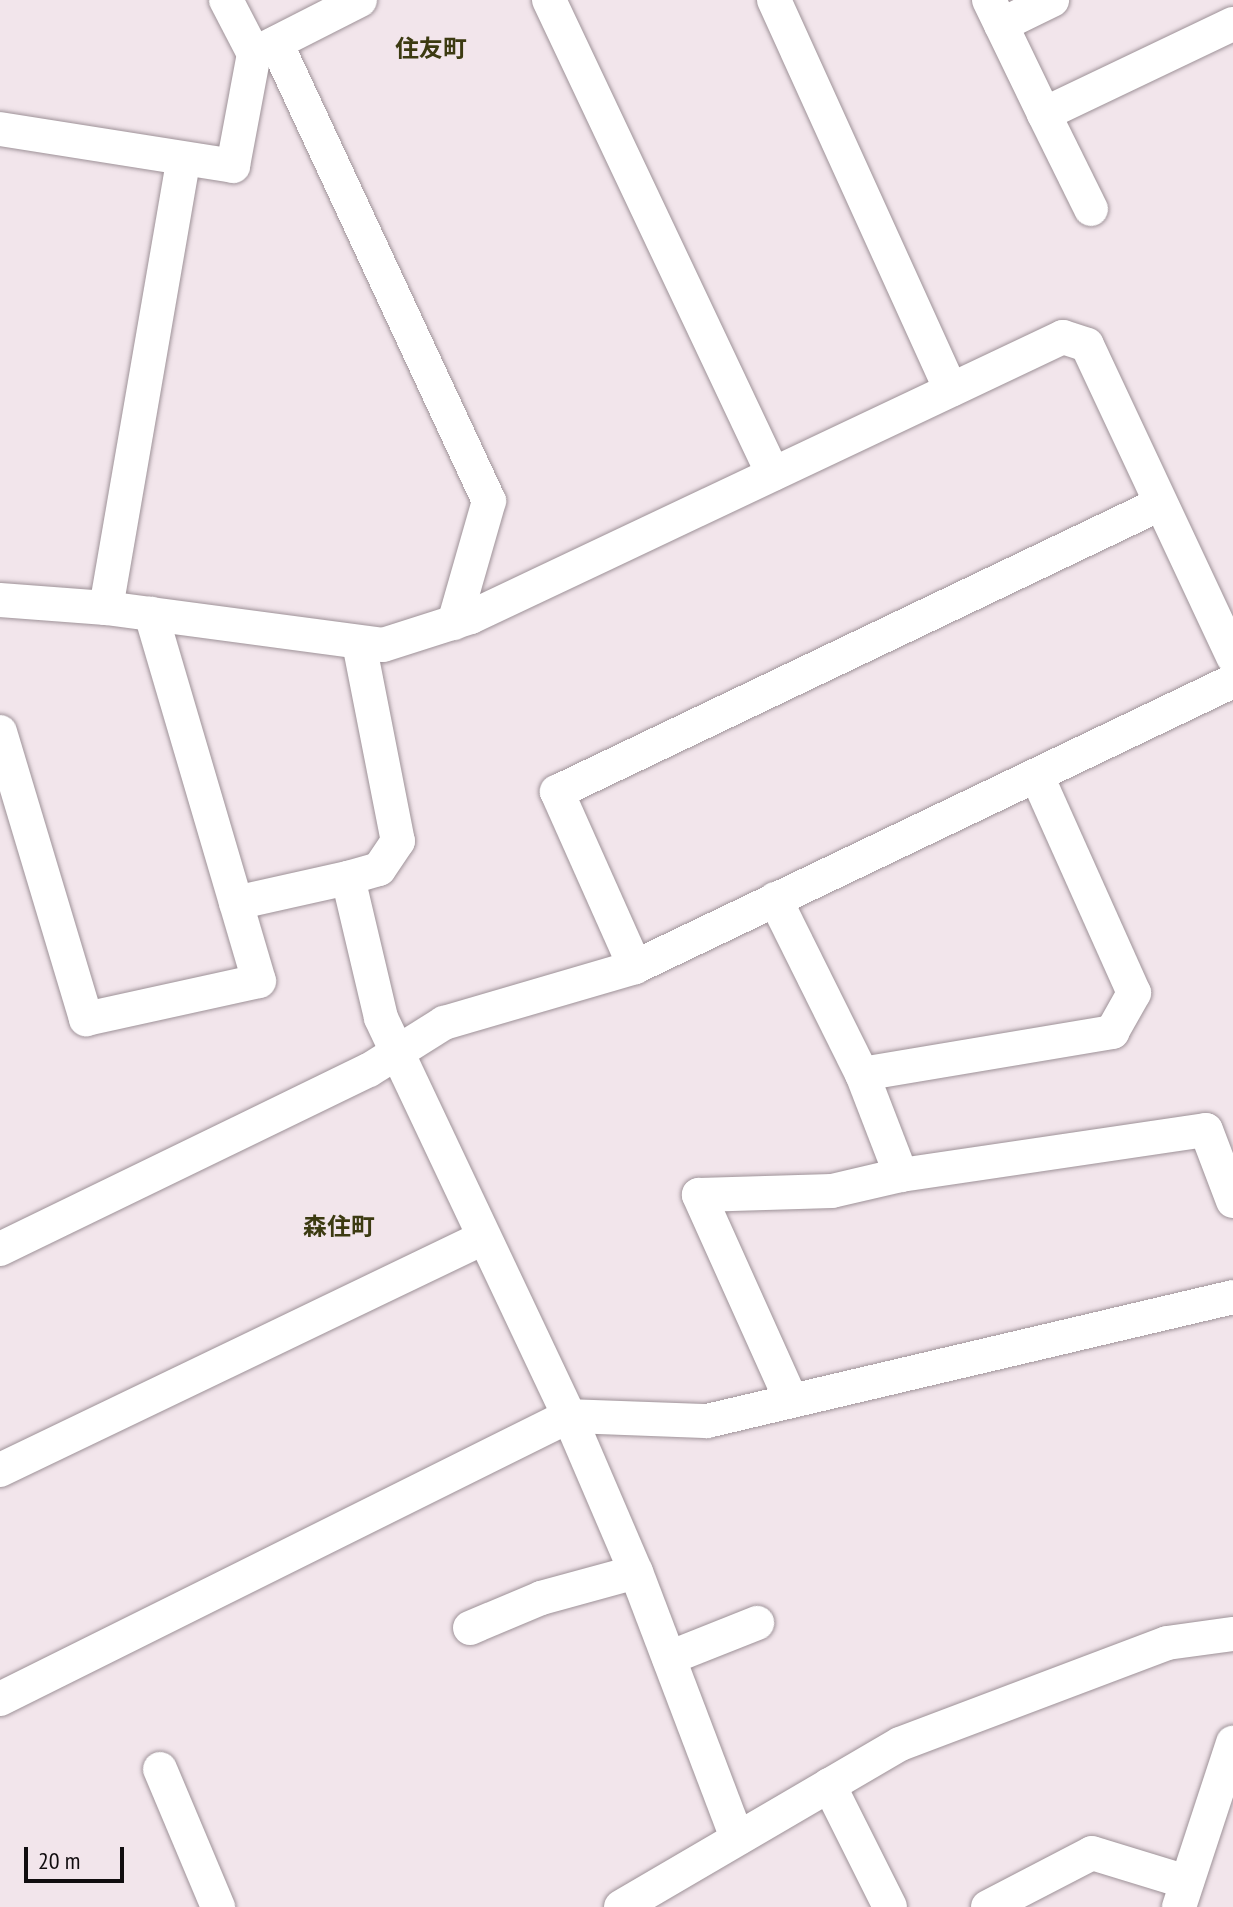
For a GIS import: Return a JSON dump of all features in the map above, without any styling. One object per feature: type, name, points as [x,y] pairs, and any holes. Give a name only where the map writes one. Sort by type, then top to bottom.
[{"type":"street","points":[[226,0],[265,48],[489,501],[454,623]]},
{"type":"street","points":[[0,129],[183,161],[233,166],[265,48],[360,0]]},
{"type":"street","points":[[549,0],[773,474]]},
{"type":"street","points":[[774,0],[951,390]]},
{"type":"street","points":[[1052,0],[995,12],[1091,209]]},
{"type":"street","points":[[1044,114],[1226,24]]},
{"type":"street","points":[[106,608],[183,161]]},
{"type":"street","points":[[0,600],[106,608],[383,645],[454,623],[1063,337],[1087,345],[1233,657]]},
{"type":"street","points":[[635,967],[557,792],[1160,504]]},
{"type":"street","points":[[0,732],[86,1019],[259,981],[151,614]]},
{"type":"street","points":[[236,903],[379,869],[398,841],[359,643]]},
{"type":"street","points":[[0,1249],[369,1070],[444,1023],[635,967],[1233,681]]},
{"type":"street","points":[[862,1074],[1112,1032],[1134,993],[1037,776]]},
{"type":"street","points":[[348,878],[381,1018],[569,1416],[636,1572],[737,1838]]},
{"type":"street","points":[[775,899],[862,1074],[901,1175]]},
{"type":"street","points":[[791,1400],[699,1195],[832,1191],[901,1175],[1206,1130],[1233,1201]]},
{"type":"street","points":[[0,1470],[483,1238]]},
{"type":"street","points":[[0,1699],[569,1416],[707,1421],[1122,1326],[1233,1297]]},
{"type":"street","points":[[470,1628],[541,1598],[636,1572]]},
{"type":"street","points":[[669,1658],[757,1623]]},
{"type":"street","points":[[621,1907],[900,1744],[1167,1643],[1233,1634]]},
{"type":"street","points":[[988,1907],[1092,1853],[1183,1894],[1233,1743]]},
{"type":"street","points":[[160,1769],[218,1907]]},
{"type":"street","points":[[829,1785],[890,1907]]},
{"type":"district","name":"住友町","points":[[431,49]]},
{"type":"district","name":"森住町","points":[[339,1227]]}]
